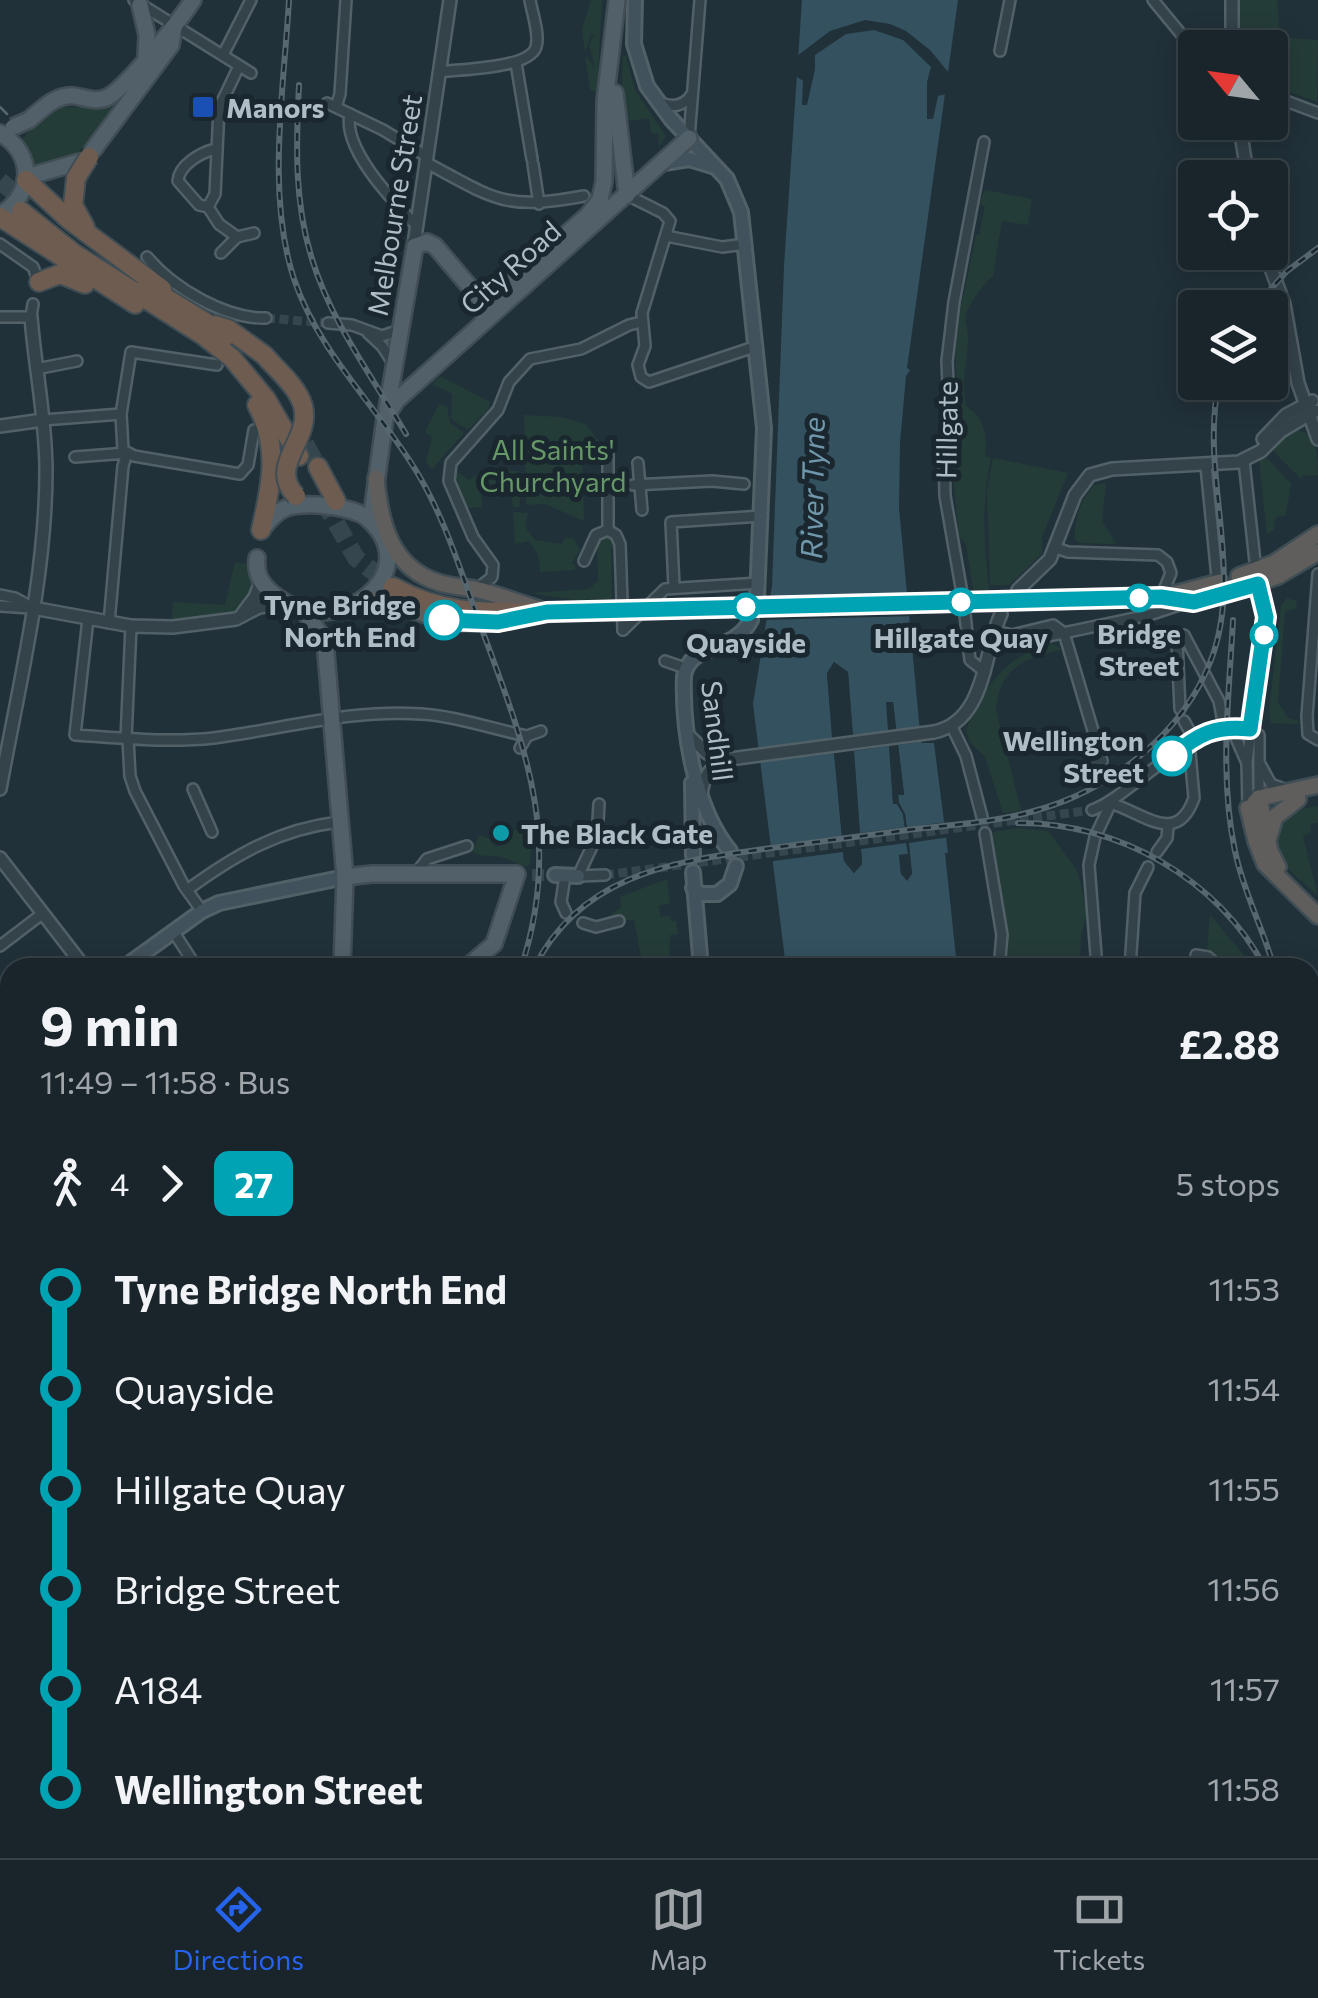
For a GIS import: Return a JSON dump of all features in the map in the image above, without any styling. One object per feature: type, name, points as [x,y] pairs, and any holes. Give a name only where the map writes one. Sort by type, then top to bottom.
[{"type":"highway","points":[[91,153],[72,173],[73,204],[92,236]]},
{"type":"highway","points":[[27,179],[68,219],[144,273],[171,308]]},
{"type":"highway","points":[[24,207],[75,254],[171,308],[260,371],[302,450]]},
{"type":"highway","points":[[0,216],[114,293],[139,306],[171,308]]},
{"type":"highway","points":[[39,285],[60,274],[114,293]]},
{"type":"highway","points":[[204,329],[228,329],[264,355],[291,385],[304,408],[302,431],[285,472],[290,489],[315,500],[315,473]]},
{"type":"highway","points":[[204,329],[248,388],[267,424],[274,457],[261,532]]},
{"type":"highway","points":[[376,478],[379,514],[396,552],[435,582],[547,612]]},
{"type":"highway","points":[[1248,580],[1318,534]]},
{"type":"highway","points":[[1248,580],[1282,574],[1318,552]]},
{"type":"highway","points":[[395,582],[444,608],[503,614],[1162,597],[1219,585]]},
{"type":"highway","points":[[1162,597],[1187,602],[1219,585]]},
{"type":"highway","points":[[357,604],[385,600],[440,619],[476,623],[547,612]]},
{"type":"highway","points":[[1256,805],[1318,786]]},
{"type":"highway","points":[[1270,851],[1272,822],[1295,795],[1318,794]]},
{"type":"highway","points":[[1256,805],[1279,868],[1318,903]]},
{"type":"highway","points":[[1256,805],[1256,842],[1265,864],[1318,916]]},
{"type":"main road","points":[[0,216],[16,202],[27,179],[22,152],[10,128],[58,98],[109,97],[174,28],[192,0]]},
{"type":"main road","name":"City Road","points":[[485,299],[529,269],[600,200],[605,174],[605,102],[618,0]]},
{"type":"main road","points":[[635,0],[636,59],[656,100],[718,168],[738,200],[764,428],[758,590]]},
{"type":"main road","points":[[137,2],[146,24],[146,56]]},
{"type":"main road","points":[[91,153],[172,46],[174,28]]},
{"type":"main road","name":"City Road","points":[[386,418],[397,400],[627,195],[612,54]]},
{"type":"main road","points":[[627,195],[688,138]]},
{"type":"main road","points":[[622,166],[636,175],[690,159],[718,168]]},
{"type":"main road","points":[[27,179],[72,173]]},
{"type":"main road","points":[[413,251],[420,243],[435,246],[485,299],[481,326]]},
{"type":"main road","name":"Melbourne Street","points":[[386,418],[413,251]]},
{"type":"main road","points":[[485,299],[516,296]]},
{"type":"main road","points":[[394,366],[404,380],[416,383]]},
{"type":"main road","points":[[371,521],[386,418]]},
{"type":"main road","points":[[355,512],[374,499]]},
{"type":"main road","points":[[261,532],[278,512],[315,500],[371,521],[383,541],[387,561],[383,576],[357,604],[337,618],[324,641]]},
{"type":"main road","points":[[257,558],[261,582],[285,603],[305,612],[324,641],[345,877],[342,958]]},
{"type":"main road","points":[[305,612],[357,604]]},
{"type":"main road","name":"Sandhill","points":[[730,851],[718,837],[702,801],[692,754],[685,668],[698,654],[732,642],[751,620]]},
{"type":"main road","points":[[692,754],[693,850],[718,837]]},
{"type":"main road","points":[[698,929],[701,910],[730,884],[736,866]]},
{"type":"main road","points":[[693,872],[700,958]]},
{"type":"main road","points":[[137,958],[202,911],[240,898],[358,874],[524,874],[488,958]]},
{"type":"main road","points":[[693,888],[700,894],[717,894]]},
{"type":"street","points":[[222,55],[251,0]]},
{"type":"street","points":[[346,0],[331,105],[384,130],[494,198],[539,204],[584,196]]},
{"type":"street","name":"Melbourne Street","points":[[413,251],[450,0]]},
{"type":"street","points":[[439,72],[516,63],[536,50],[530,0]]},
{"type":"street","points":[[688,138],[700,0]]},
{"type":"street","points":[[1000,51],[1010,0]]},
{"type":"street","points":[[1153,0],[1178,30]]},
{"type":"street","points":[[1232,0],[1232,30]]},
{"type":"street","points":[[137,2],[251,72]]},
{"type":"street","points":[[516,63],[539,204]]},
{"type":"street","points":[[208,207],[214,198],[219,108],[239,66]]},
{"type":"street","points":[[656,100],[676,106],[686,102],[694,91]]},
{"type":"street","points":[[1288,102],[1318,113]]},
{"type":"street","points":[[350,114],[350,132],[376,181],[435,246]]},
{"type":"street","name":"Hillgate","points":[[962,593],[944,476],[950,406],[947,360],[984,142]]},
{"type":"street","points":[[216,150],[199,156],[177,178],[198,203],[208,207],[216,220],[237,237]]},
{"type":"street","points":[[627,195],[668,217],[641,322],[645,346],[638,369],[641,377],[649,382],[757,346]]},
{"type":"street","points":[[221,253],[237,237],[254,233]]},
{"type":"street","points":[[666,236],[719,247],[746,244]]},
{"type":"street","points":[[0,244],[32,267],[39,285]]},
{"type":"street","points":[[147,257],[212,305],[241,316],[266,318]]},
{"type":"street","points":[[1271,270],[1284,304],[1317,438]]},
{"type":"street","points":[[0,317],[32,310],[43,420],[44,510],[33,608],[0,789]]},
{"type":"street","points":[[476,590],[492,578],[493,565],[473,537],[447,472],[452,460],[502,402],[509,382],[530,358],[581,349],[641,322]]},
{"type":"street","points":[[328,323],[382,336],[400,330]]},
{"type":"street","points":[[363,329],[382,346],[394,366]]},
{"type":"street","points":[[127,454],[122,445],[121,414],[131,352],[217,365]]},
{"type":"street","points":[[36,369],[77,361]]},
{"type":"street","points":[[1018,590],[1046,564],[1056,548],[1075,494],[1090,475],[1112,470],[1206,466],[1248,458],[1311,410]]},
{"type":"street","points":[[1247,762],[1266,617],[1248,580],[1248,458],[1277,423],[1311,410]]},
{"type":"street","points":[[0,426],[121,414]]},
{"type":"street","points":[[1290,426],[1301,427],[1317,438]]},
{"type":"street","points":[[74,457],[127,454],[240,474],[248,465],[254,430]]},
{"type":"street","points":[[608,449],[608,530]]},
{"type":"street","points":[[109,623],[122,466],[127,454]]},
{"type":"street","points":[[638,464],[636,484],[642,510]]},
{"type":"street","points":[[1206,466],[1219,585]]},
{"type":"street","points":[[636,484],[744,484]]},
{"type":"street","points":[[674,586],[671,522],[762,516]]},
{"type":"street","points":[[584,561],[596,535],[608,530],[616,534],[623,630],[658,595],[674,586],[758,590]]},
{"type":"street","points":[[1056,548],[1068,552],[1158,555],[1167,562],[1171,573],[1162,597]]},
{"type":"street","points":[[1314,738],[1307,716],[1318,574]]},
{"type":"street","points":[[236,619],[248,609],[261,582]]},
{"type":"street","points":[[0,595],[33,608]]},
{"type":"street","points":[[992,648],[1150,614],[1187,602]]},
{"type":"street","points":[[0,606],[33,608],[130,626],[173,627],[236,619],[259,606],[285,603]]},
{"type":"street","points":[[692,754],[705,762],[730,760],[952,727],[962,719],[985,672],[1001,614]]},
{"type":"street","points":[[965,615],[968,656],[974,666],[985,672]]},
{"type":"street","points":[[88,619],[76,735],[212,738],[330,718],[423,714],[527,736],[541,731]]},
{"type":"street","points":[[995,631],[1012,635],[1054,625],[1064,633],[1102,761],[1074,771]]},
{"type":"street","points":[[130,626],[130,776],[187,890],[202,911]]},
{"type":"street","points":[[1180,709],[1177,641],[1181,636],[1187,637],[1219,701],[1224,726],[1236,736],[1247,762],[1256,805]]},
{"type":"street","name":"Sandhill","points":[[666,661],[685,668]]},
{"type":"street","points":[[1168,827],[1192,805],[1194,798],[1192,741],[1184,721]]},
{"type":"street","points":[[1092,810],[1110,804],[1192,741],[1224,726],[1254,731]]},
{"type":"street","points":[[952,727],[966,756],[982,817]]},
{"type":"street","points":[[1254,731],[1259,762],[1256,805]]},
{"type":"street","points":[[520,748],[527,736]]},
{"type":"street","points":[[690,737],[708,753],[730,760]]},
{"type":"street","points":[[702,801],[706,775],[730,760]]},
{"type":"street","points":[[1259,762],[1271,784],[1295,795]]},
{"type":"street","points":[[194,789],[212,832]]},
{"type":"street","points":[[566,913],[561,902],[566,876],[597,836],[599,804]]},
{"type":"street","points":[[1110,804],[1168,827]]},
{"type":"street","points":[[1095,958],[1089,865],[1094,837],[1110,804]]},
{"type":"street","points":[[187,890],[260,842],[300,828],[339,822]]},
{"type":"street","points":[[1158,852],[1170,832],[1168,827]]},
{"type":"street","points":[[985,833],[1002,935],[1000,958]]},
{"type":"street","points":[[416,874],[422,864],[436,855],[467,846]]},
{"type":"street","points":[[0,858],[77,958]]},
{"type":"street","points":[[1131,958],[1135,893],[1148,867]]},
{"type":"street","points":[[566,876],[605,875]]},
{"type":"street","points":[[0,946],[42,914]]},
{"type":"street","points":[[583,923],[596,926],[620,921]]},
{"type":"street","points":[[173,931],[191,958]]},
{"type":"street","points":[[1196,955],[1209,958]]},
{"type":"green space","points":[[591,0],[602,0],[597,92],[590,90],[585,55],[595,68],[589,45],[594,34],[585,52],[582,29]]},
{"type":"green space","points":[[1239,0],[1277,0],[1279,30],[1240,30]]},
{"type":"green space","points":[[1288,38],[1318,40],[1317,102],[1288,92]]},
{"type":"green space","points":[[623,56],[635,90],[666,136],[659,147],[658,134],[651,133],[649,118],[628,121],[622,92]]},
{"type":"green space","points":[[122,95],[88,143],[67,158],[36,171],[21,141],[40,117],[58,107],[101,107]]},
{"type":"green space","points":[[985,190],[1032,199],[1028,225],[1002,221],[993,276],[965,316],[965,401],[981,422],[986,438],[985,456],[991,458],[984,524],[989,590],[973,590],[966,544],[959,537],[952,464],[958,410],[955,353],[961,306],[985,206],[979,204]]},
{"type":"green space","points":[[440,376],[490,402],[488,410],[468,430],[451,419],[452,394],[432,384]]},
{"type":"green space","points":[[439,404],[447,407],[450,423],[464,433],[432,469],[426,462],[432,437],[425,432]]},
{"type":"green space","name":"All Saints' Churchyard","points":[[524,415],[562,417],[586,424],[607,453],[582,453],[584,521],[545,504],[526,505]]},
{"type":"green space","points":[[1291,430],[1307,433],[1315,444],[1318,475],[1302,476],[1302,480],[1274,452],[1274,446]]},
{"type":"green space","points":[[993,458],[1068,473],[1042,537],[1042,554],[1009,585],[990,582],[987,490]]},
{"type":"green space","points":[[1268,459],[1291,484],[1286,515],[1275,518],[1274,530],[1267,534],[1259,461]]},
{"type":"green space","points":[[484,469],[518,471],[520,507],[513,507],[511,489],[506,485],[481,490],[482,507],[464,508],[450,473],[460,473],[469,480]]},
{"type":"green space","points":[[1106,483],[1102,521],[1116,544],[1079,543],[1075,531],[1082,504],[1094,485]]},
{"type":"green space","points":[[513,512],[528,513],[525,527],[535,540],[562,544],[565,537],[574,539],[580,550],[571,564],[575,570],[540,572],[538,555],[529,541],[515,544]]},
{"type":"green space","points":[[612,536],[618,549],[611,549],[612,599],[576,600],[529,593],[590,589],[598,580],[597,542]]},
{"type":"green space","points":[[235,562],[248,564],[253,582],[251,596],[243,606],[218,619],[171,626],[173,602],[225,605]]},
{"type":"green space","points":[[1287,598],[1296,601],[1297,608],[1285,612],[1278,702],[1288,718],[1299,721],[1298,724],[1271,723],[1269,710],[1281,606]]},
{"type":"green space","points":[[1052,643],[1062,649],[1017,667],[998,695],[996,710],[1021,811],[1003,813],[985,757],[969,741],[966,730],[998,675],[1021,656]]},
{"type":"green space","points":[[1318,806],[1318,823],[1311,824],[1310,833],[1303,836],[1318,896],[1286,866],[1276,838],[1282,821],[1290,814]]},
{"type":"green space","points":[[520,827],[528,839],[533,839],[529,867],[472,851],[479,835],[494,846],[501,846]]},
{"type":"green space","points":[[1018,828],[1048,831],[1076,869],[1087,914],[1080,958],[1006,958],[1008,935],[992,832]]},
{"type":"green space","points":[[667,879],[670,903],[659,906],[660,917],[670,916],[671,921],[676,921],[678,934],[670,935],[669,958],[641,958],[634,920],[601,921],[621,907],[620,897]]},
{"type":"green space","points":[[1210,915],[1246,958],[1218,958],[1207,948]]},
{"type":"water","name":"River Tyne","points":[[802,0],[958,0],[907,368],[910,370],[906,376],[899,508],[921,743],[934,743],[956,958],[785,958],[753,704],[772,586],[784,266]],"holes":[[[834,662],[848,673],[862,864],[854,873],[844,861],[827,674]],[[887,702],[893,702],[904,794],[898,795],[905,814],[912,874],[901,874],[899,855],[908,854],[903,814],[893,804]]]},
{"type":"pier","points":[[865,20],[906,31],[930,50],[949,73],[946,94],[938,96],[933,119],[927,119],[931,67],[903,40],[874,30],[846,34],[815,55],[807,105],[802,105],[803,81],[796,76],[797,56],[830,31]]},
{"type":"pier","points":[[913,594],[915,616],[763,620],[765,597]]},
{"type":"pier","points":[[834,662],[848,672],[853,735],[888,731],[886,702],[893,702],[896,730],[924,726],[926,741],[898,745],[904,795],[898,795],[899,803],[905,814],[907,827],[948,822],[950,837],[909,843],[912,874],[907,881],[901,874],[899,855],[908,854],[906,843],[861,849],[862,864],[854,873],[844,861],[843,852],[766,862],[764,846],[842,836],[834,753],[754,763],[752,749],[832,738],[827,673]],"holes":[[[835,669],[843,675],[857,862],[854,866],[849,859],[832,675]],[[889,746],[893,804],[903,814],[905,827],[860,833],[854,751]]]},
{"type":"tunnel","points":[[0,181],[27,203]]},
{"type":"tunnel","points":[[266,318],[328,323]]},
{"type":"tunnel","points":[[305,444],[318,467]]},
{"type":"tunnel","points":[[323,500],[356,558],[393,587]]},
{"type":"tunnel","points":[[605,875],[1092,810]]},
{"type":"tunnel","points":[[532,875],[555,875]]},
{"type":"tunnel","points":[[566,913],[583,923]]},
{"type":"tram line","points":[[0,107],[7,114]]},
{"type":"railway","points":[[289,0],[279,177],[281,212],[294,279],[318,331],[399,445],[434,504],[509,704],[532,788],[538,831],[534,920],[524,958]]},
{"type":"railway","points":[[299,85],[299,194],[312,259],[341,327],[406,434]]},
{"type":"railway","points":[[1270,290],[1287,271],[1318,248]]},
{"type":"railway","points":[[540,958],[575,913],[601,894],[659,869],[723,855],[1018,815],[1089,789],[1140,756],[1182,712],[1198,687],[1211,660],[1220,626],[1224,592],[1214,452],[1216,400]]},
{"type":"railway","points":[[1233,620],[1226,736],[1230,823],[1243,881],[1271,958]]},
{"type":"railway","points":[[1018,823],[1092,833],[1161,862],[1221,908],[1259,958]]},
{"type":"bus line","name":"27","points":[[444,620],[498,622],[547,612],[947,602],[1161,597],[1194,602],[1258,584],[1266,617],[1250,729],[1224,726],[1189,742],[1172,756]]},
{"type":"place","name":"Manors","points":[[203,107]]},
{"type":"place","name":"Bridge Street","points":[[1139,598]]},
{"type":"place","name":"Hillgate Quay","points":[[961,602]]},
{"type":"place","name":"Quayside","points":[[746,607]]},
{"type":"place","name":"Tyne Bridge North End","points":[[444,620]]},
{"type":"place","name":"Wellington Street","points":[[1172,756]]},
{"type":"place","name":"The Black Gate","points":[[501,833]]}]
